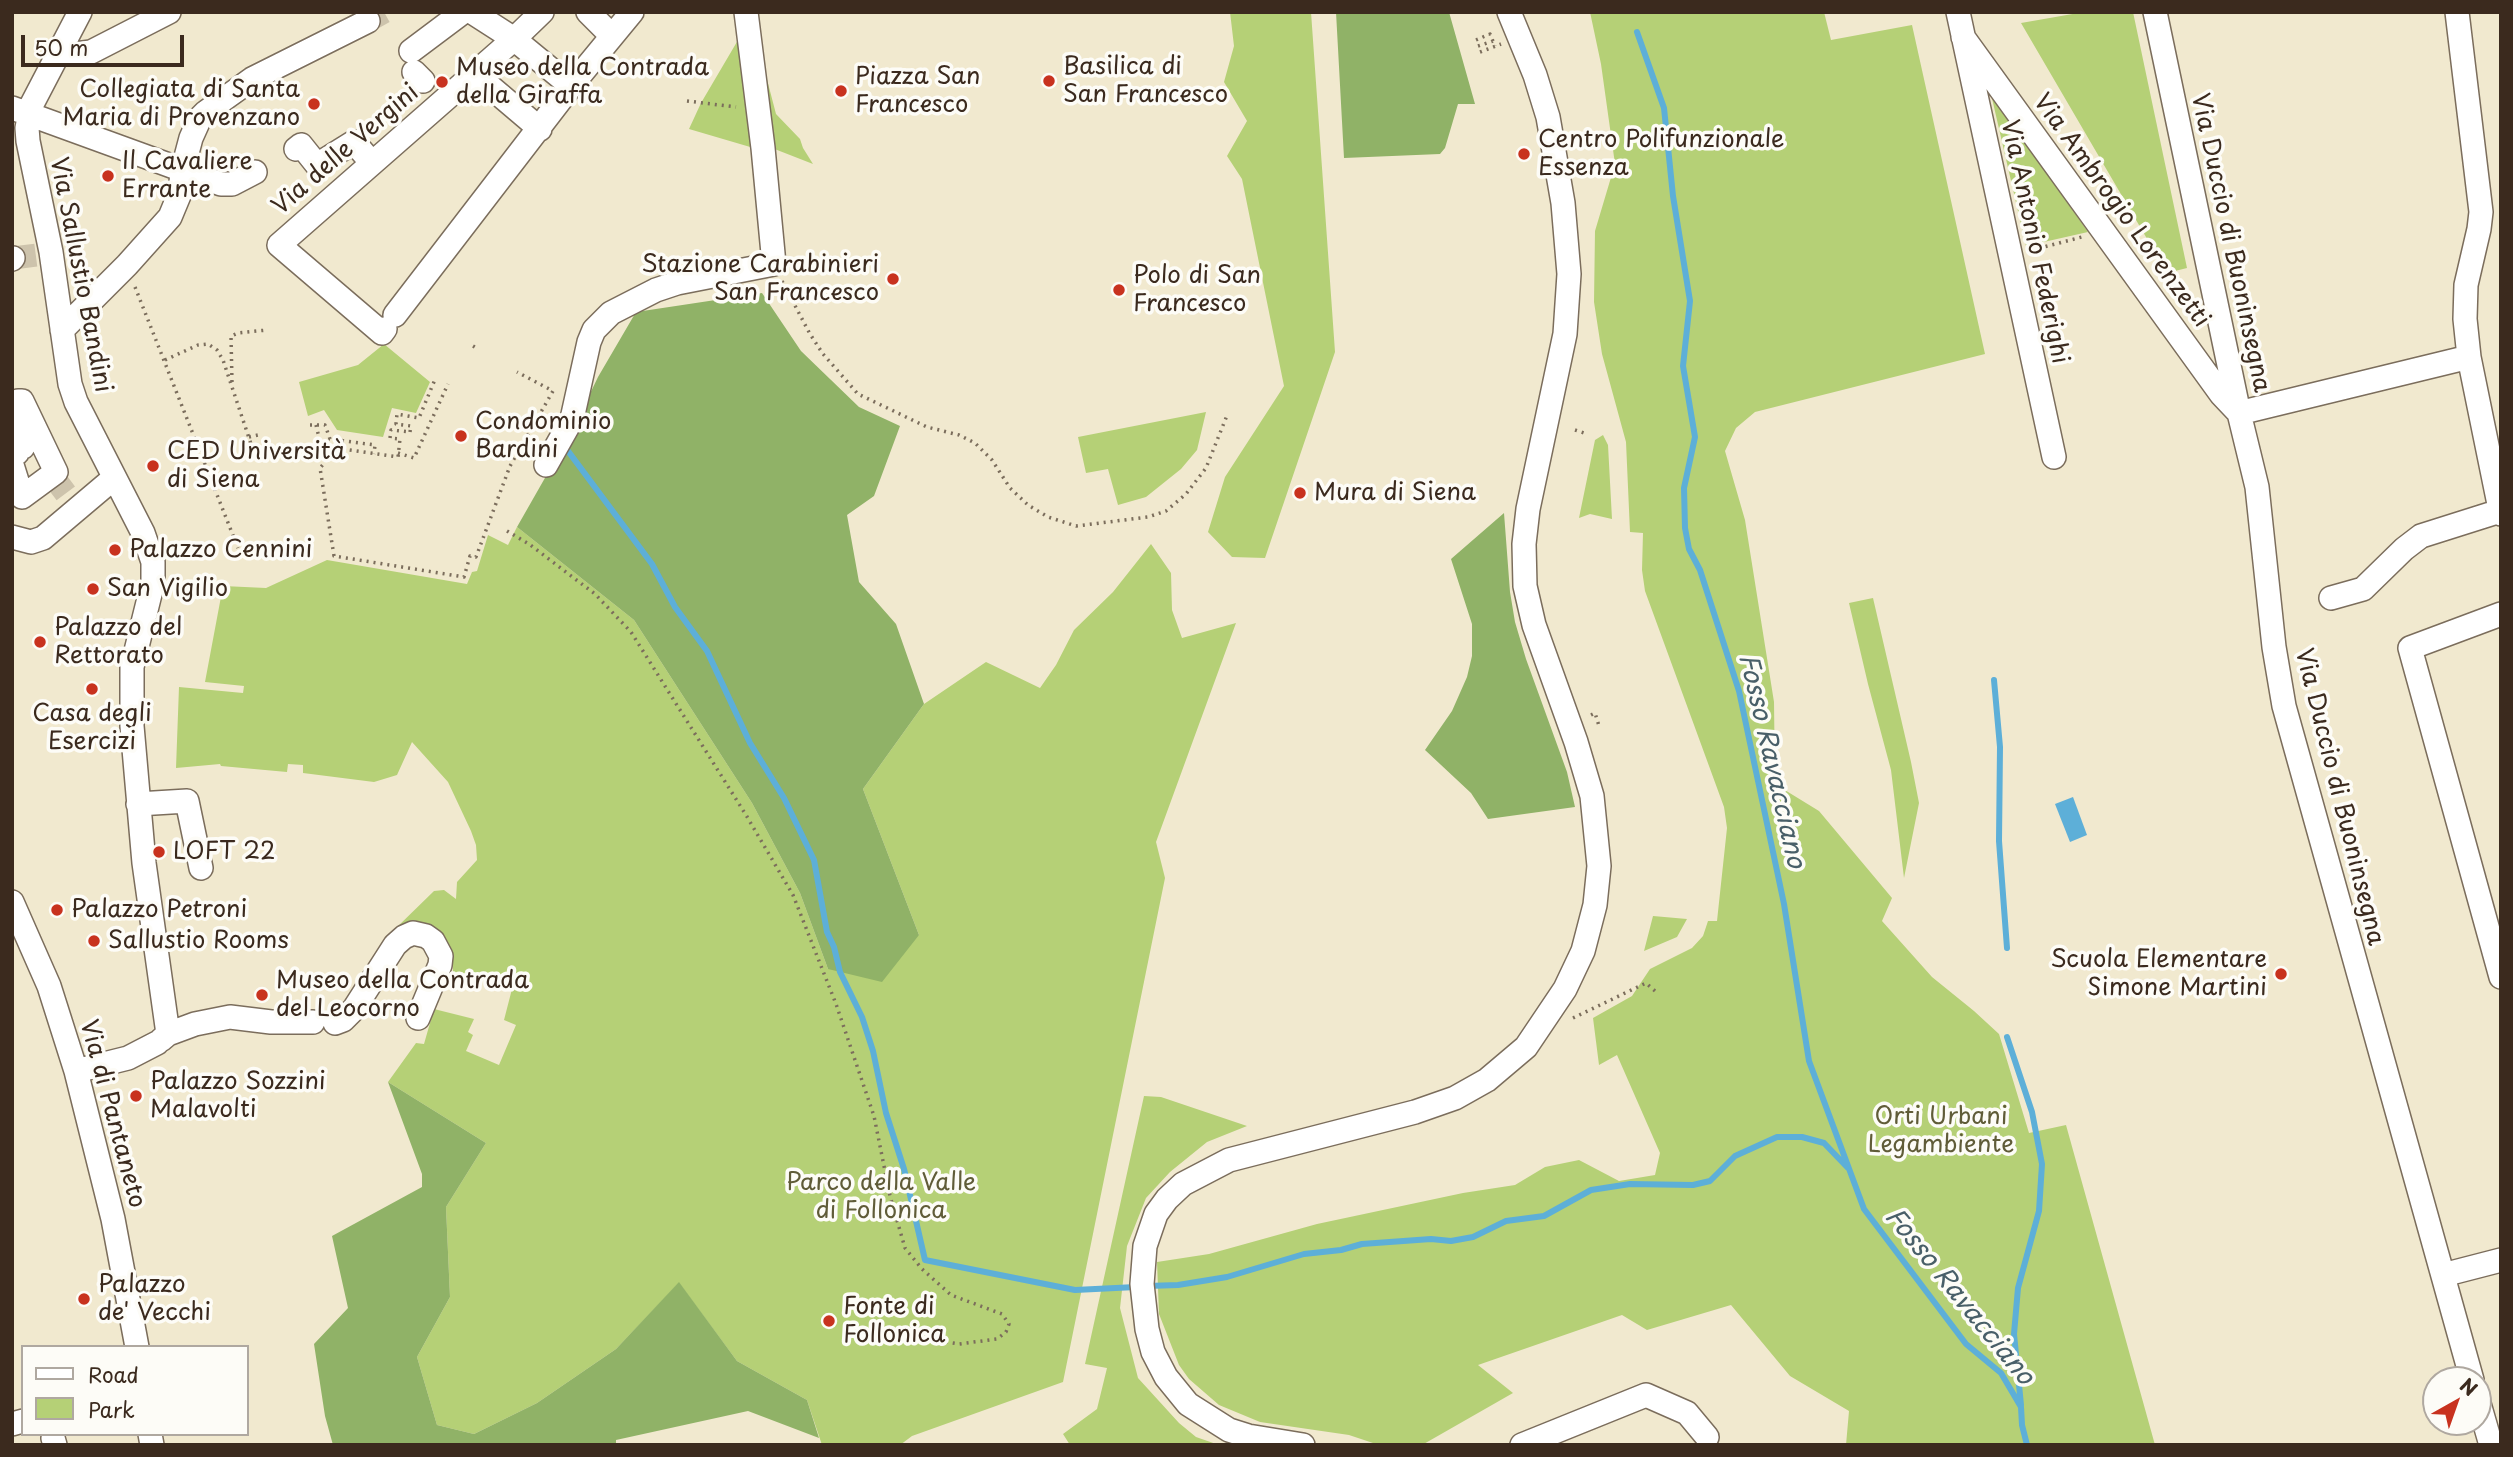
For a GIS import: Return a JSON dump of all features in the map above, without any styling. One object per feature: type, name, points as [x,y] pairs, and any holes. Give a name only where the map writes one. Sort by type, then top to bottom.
[{"type":"street","points":[[80,12],[59,51],[20,111],[183,172],[228,185],[255,172]]},
{"type":"street","points":[[59,51],[75,54],[91,52],[169,12]]},
{"type":"street","points":[[420,74],[463,12]]},
{"type":"street","points":[[472,12],[514,39],[568,83]]},
{"type":"street","name":"Via delle Vergini","points":[[540,129],[387,326],[279,244],[330,179],[371,162],[420,74],[474,74],[542,12]]},
{"type":"street","points":[[588,12],[612,36]]},
{"type":"street","points":[[474,74],[540,129],[568,83],[632,12]]},
{"type":"street","points":[[546,465],[572,419],[594,330],[611,313],[656,290],[677,283],[774,264],[746,12]]},
{"type":"street","points":[[1303,1445],[1229,1430],[1188,1404],[1172,1387],[1159,1365],[1144,1311],[1143,1258],[1152,1223],[1162,1206],[1183,1184],[1229,1160],[1415,1112],[1455,1098],[1487,1080],[1519,1054],[1534,1037],[1565,989],[1588,938],[1595,905],[1599,866],[1594,811],[1583,764],[1532,617],[1524,573],[1524,544],[1530,500],[1565,334],[1569,295],[1558,166],[1548,117],[1535,75],[1509,12]]},
{"type":"street","name":"Via Antonio Federighi","points":[[1958,12],[2054,457]]},
{"type":"street","name":"Via Duccio di Buoninsegna","points":[[2155,12],[2239,414],[2257,487],[2274,647],[2284,706],[2468,1366]]},
{"type":"street","points":[[2331,598],[2363,589],[2421,536],[2500,512],[2469,357],[2465,319],[2466,285],[2481,212],[2457,12]]},
{"type":"street","points":[[62,330],[170,217],[180,193],[195,127],[200,118],[252,79],[368,21]]},
{"type":"street","name":"Via Ambrogio Lorenzetti","points":[[1963,37],[2215,385],[2239,414]]},
{"type":"street","name":"Via Sallustio Bandini","points":[[20,111],[27,128],[72,393],[147,542],[154,572],[135,649],[131,678],[133,750],[162,1039]]},
{"type":"street","points":[[296,149],[302,145],[330,179],[354,142],[371,162]]},
{"type":"street","points":[[2239,414],[2469,357]]},
{"type":"street","points":[[12,454],[17,453],[18,447],[23,447],[22,438],[18,438],[18,401],[22,401],[56,472],[22,497],[12,465]]},
{"type":"street","points":[[12,454],[34,462],[52,475]]},
{"type":"street","points":[[12,537],[37,541],[74,504],[114,478]]},
{"type":"street","points":[[2501,614],[2410,649],[2501,977]]},
{"type":"street","points":[[138,804],[187,801],[201,868]]},
{"type":"street","name":"Via di Pantaneto","points":[[12,902],[49,986],[76,1071],[113,1220],[137,1345]]},
{"type":"street","points":[[76,1071],[128,1058],[162,1039],[205,1021],[230,1017],[324,1023],[343,1020],[354,1009],[395,945],[413,933],[426,936],[441,956],[440,965],[418,1018]]},
{"type":"street","points":[[2443,1275],[2501,1260]]},
{"type":"street","points":[[1522,1445],[1646,1395],[1687,1413],[1707,1437]]},
{"type":"path","points":[[1476,40],[1490,34],[1495,46]]},
{"type":"path","points":[[1480,52],[1510,40]]},
{"type":"path","points":[[1478,46],[1493,41]]},
{"type":"path","points":[[687,101],[758,110]]},
{"type":"path","points":[[2010,255],[2082,237]]},
{"type":"path","points":[[774,264],[810,334],[836,372],[858,394],[927,427],[959,435],[975,443],[992,460],[1010,488],[1028,505],[1048,517],[1076,526],[1148,517],[1166,511],[1186,494],[1206,468],[1228,413]]},
{"type":"path","points":[[127,265],[238,548]]},
{"type":"path","points":[[232,388],[230,336],[267,330]]},
{"type":"path","points":[[165,360],[198,345],[208,344],[220,355],[257,459]]},
{"type":"path","points":[[473,346],[478,349]]},
{"type":"path","points":[[316,425],[325,462],[320,468],[334,556],[464,577],[470,556],[476,557],[510,466],[553,391],[517,372]]},
{"type":"path","points":[[322,446],[398,457],[400,439],[390,438],[391,430],[410,432],[411,426],[396,424],[397,414],[419,418],[436,377]]},
{"type":"path","points":[[398,453],[414,457],[448,384]]},
{"type":"path","points":[[310,425],[325,425],[330,439],[375,445],[374,454]]},
{"type":"path","points":[[1576,430],[1584,433]]},
{"type":"path","points":[[249,437],[258,435]]},
{"type":"path","points":[[508,531],[595,594],[631,632],[793,895],[836,1003],[874,1116],[890,1196],[905,1248],[922,1269],[951,1295],[1002,1314],[1009,1324],[1006,1332],[997,1339],[959,1345],[887,1332]]},
{"type":"path","points":[[1571,1019],[1646,983],[1655,991]]},
{"type":"green space","points":[[1230,12],[1311,12],[1335,352],[1265,558],[1232,557],[1208,532],[1225,477],[1284,386],[1242,179],[1227,156],[1247,121],[1224,82],[1234,46]]},
{"type":"green space","points":[[1336,12],[1449,12],[1475,104],[1458,104],[1445,148],[1440,154],[1344,158]]},
{"type":"green space","name":"Orti Urbani Legambiente","points":[[1590,12],[1824,12],[1831,40],[1912,25],[1985,354],[1755,412],[1736,428],[1725,451],[1745,520],[1774,702],[1775,784],[1819,811],[1892,898],[1882,921],[1932,977],[1999,1034],[2029,1133],[2066,1125],[2155,1445],[1846,1445],[1849,1411],[1790,1376],[1731,1305],[1647,1330],[1622,1315],[1478,1365],[1513,1393],[1422,1445],[1379,1445],[1349,1435],[1260,1422],[1219,1405],[1189,1379],[1179,1365],[1159,1314],[1157,1262],[1209,1254],[1317,1224],[1463,1193],[1515,1185],[1545,1167],[1579,1160],[1619,1181],[1655,1175],[1660,1153],[1617,1055],[1599,1065],[1593,1018],[1632,996],[1650,969],[1692,948],[1703,936],[1708,921],[1717,921],[1727,828],[1724,807],[1645,591],[1642,570],[1643,533],[1630,532],[1626,442],[1602,354],[1594,302],[1595,231],[1615,164],[1601,64]]},
{"type":"green space","points":[[2084,12],[2133,12],[2187,268],[2167,273],[2021,23]]},
{"type":"green space","points":[[741,35],[757,149],[689,129]]},
{"type":"green space","points":[[764,68],[776,114],[800,139],[813,164],[772,148]]},
{"type":"green space","points":[[1991,94],[2088,232],[2026,246]]},
{"type":"green space","points":[[762,293],[801,351],[859,407],[900,426],[874,496],[847,515],[859,582],[896,624],[924,704],[863,789],[919,935],[882,982],[828,969],[800,893],[752,803],[634,620],[517,527],[636,312]]},
{"type":"green space","points":[[384,344],[430,382],[416,413],[392,408],[383,437],[337,430],[324,410],[308,416],[299,382],[358,365]]},
{"type":"green space","points":[[1206,412],[1197,450],[1181,469],[1146,497],[1118,505],[1108,469],[1086,473],[1078,437]]},
{"type":"green space","points":[[1603,435],[1608,445],[1612,519],[1590,514],[1579,518],[1595,440]]},
{"type":"green space","points":[[1504,513],[1515,622],[1567,772],[1575,807],[1488,819],[1471,793],[1425,750],[1452,711],[1467,677],[1472,656],[1472,624],[1451,559]]},
{"type":"green space","name":"Parco della Valle di Follonica","points":[[517,527],[634,620],[752,803],[800,893],[828,969],[919,935],[863,789],[924,704],[986,662],[1040,688],[1056,665],[1074,630],[1113,592],[1151,544],[1171,573],[1172,610],[1182,638],[1236,623],[1156,842],[1165,878],[1063,1382],[912,1436],[900,1445],[822,1445],[807,1400],[737,1361],[679,1283],[616,1349],[537,1403],[474,1434],[437,1425],[417,1357],[450,1297],[446,1207],[486,1143],[388,1082],[416,1043],[424,1044],[434,1009],[474,1019],[468,1032],[473,1035],[466,1051],[499,1065],[516,1025],[504,1020],[512,989],[473,978],[471,982],[453,973],[449,948],[414,927],[394,930],[434,891],[444,890],[456,899],[457,882],[477,860],[476,845],[448,782],[412,742],[397,775],[374,782],[303,773],[303,765],[288,764],[287,772],[220,764],[176,768],[179,687],[243,693],[244,686],[205,682],[223,586],[266,588],[327,560],[467,584],[472,572],[477,571],[488,535],[508,545]]},
{"type":"green space","points":[[1873,598],[1919,803],[1904,878],[1891,770],[1849,603]]},
{"type":"green space","points":[[1653,916],[1687,919],[1677,937],[1644,951]]},
{"type":"green space","points":[[388,1082],[486,1143],[446,1207],[450,1297],[417,1357],[437,1425],[474,1434],[537,1403],[616,1349],[679,1282],[737,1361],[807,1400],[819,1438],[748,1411],[616,1440],[616,1445],[333,1445],[325,1416],[314,1344],[348,1308],[332,1236],[422,1187],[422,1174]]},
{"type":"green space","points":[[1144,1096],[1161,1097],[1247,1126],[1207,1142],[1170,1172],[1146,1198],[1127,1246],[1120,1308],[1138,1378],[1179,1423],[1196,1437],[1219,1445],[1070,1445],[1063,1434],[1097,1409],[1107,1368],[1085,1364]]},
{"type":"water","points":[[2073,797],[2087,835],[2070,842],[2055,804]]},
{"type":"waterway","name":"Fosso Ravacciano","points":[[1637,32],[1664,108],[1673,196],[1690,301],[1683,366],[1695,437],[1684,488],[1685,528],[1689,549],[1700,570],[1739,691],[1784,904],[1809,1061],[1864,1209],[1966,1344],[2001,1373],[2021,1407],[2027,1445]]},
{"type":"waterway","points":[[568,451],[652,564],[675,607],[707,651],[750,743],[784,798],[814,860],[827,932],[840,972],[862,1017],[873,1051],[886,1113],[904,1169],[925,1260],[1075,1290],[1136,1287]]},
{"type":"waterway","points":[[1994,680],[2000,747],[1999,841],[2007,948]]},
{"type":"waterway","points":[[2007,1037],[2032,1112],[2042,1164],[2039,1211],[2018,1288],[2014,1334],[2021,1405]]},
{"type":"waterway","points":[[1147,1286],[1178,1285],[1227,1277],[1304,1254],[1341,1250],[1362,1244],[1431,1239],[1451,1241],[1473,1237],[1506,1221],[1544,1216],[1591,1190],[1630,1184],[1693,1185],[1710,1181],[1735,1156],[1777,1137],[1802,1137],[1824,1143],[1848,1168]]},
{"type":"tunnel","points":[[368,21],[384,12]]},
{"type":"tunnel","points":[[13,258],[44,254]]},
{"type":"tunnel","points":[[52,475],[70,499]]},
{"type":"place","name":"Basilica di San Francesco","points":[[1049,81]]},
{"type":"place","name":"Museo della Contrada della Giraffa","points":[[442,82]]},
{"type":"place","name":"Piazza San Francesco","points":[[841,91]]},
{"type":"place","name":"Collegiata di Santa Maria di Provenzano","points":[[314,104]]},
{"type":"place","name":"Centro Polifunzionale Essenza","points":[[1524,154]]},
{"type":"place","name":"Il Cavaliere Errante","points":[[108,176]]},
{"type":"place","name":"Stazione Carabinieri San Francesco","points":[[893,279]]},
{"type":"place","name":"Polo di San Francesco","points":[[1119,290]]},
{"type":"place","name":"Condominio Bardini","points":[[461,436]]},
{"type":"place","name":"CED Università di Siena","points":[[153,466]]},
{"type":"place","name":"Mura di Siena","points":[[1300,493]]},
{"type":"place","name":"Palazzo Cennini","points":[[115,550]]},
{"type":"place","name":"San Vigilio","points":[[93,589]]},
{"type":"place","name":"Palazzo del Rettorato","points":[[40,642]]},
{"type":"place","name":"Casa degli Esercizi","points":[[92,689]]},
{"type":"place","name":"LOFT 22","points":[[159,852]]},
{"type":"place","name":"Palazzo Petroni","points":[[57,910]]},
{"type":"place","name":"Sallustio Rooms","points":[[94,941]]},
{"type":"place","name":"Scuola Elementare Simone Martini","points":[[2281,974]]},
{"type":"place","name":"Museo della Contrada del Leocorno","points":[[262,995]]},
{"type":"place","name":"Palazzo Sozzini Malavolti","points":[[136,1096]]},
{"type":"place","name":"Palazzo de' Vecchi","points":[[84,1299]]},
{"type":"place","name":"Fonte di Follonica","points":[[829,1321]]}]
